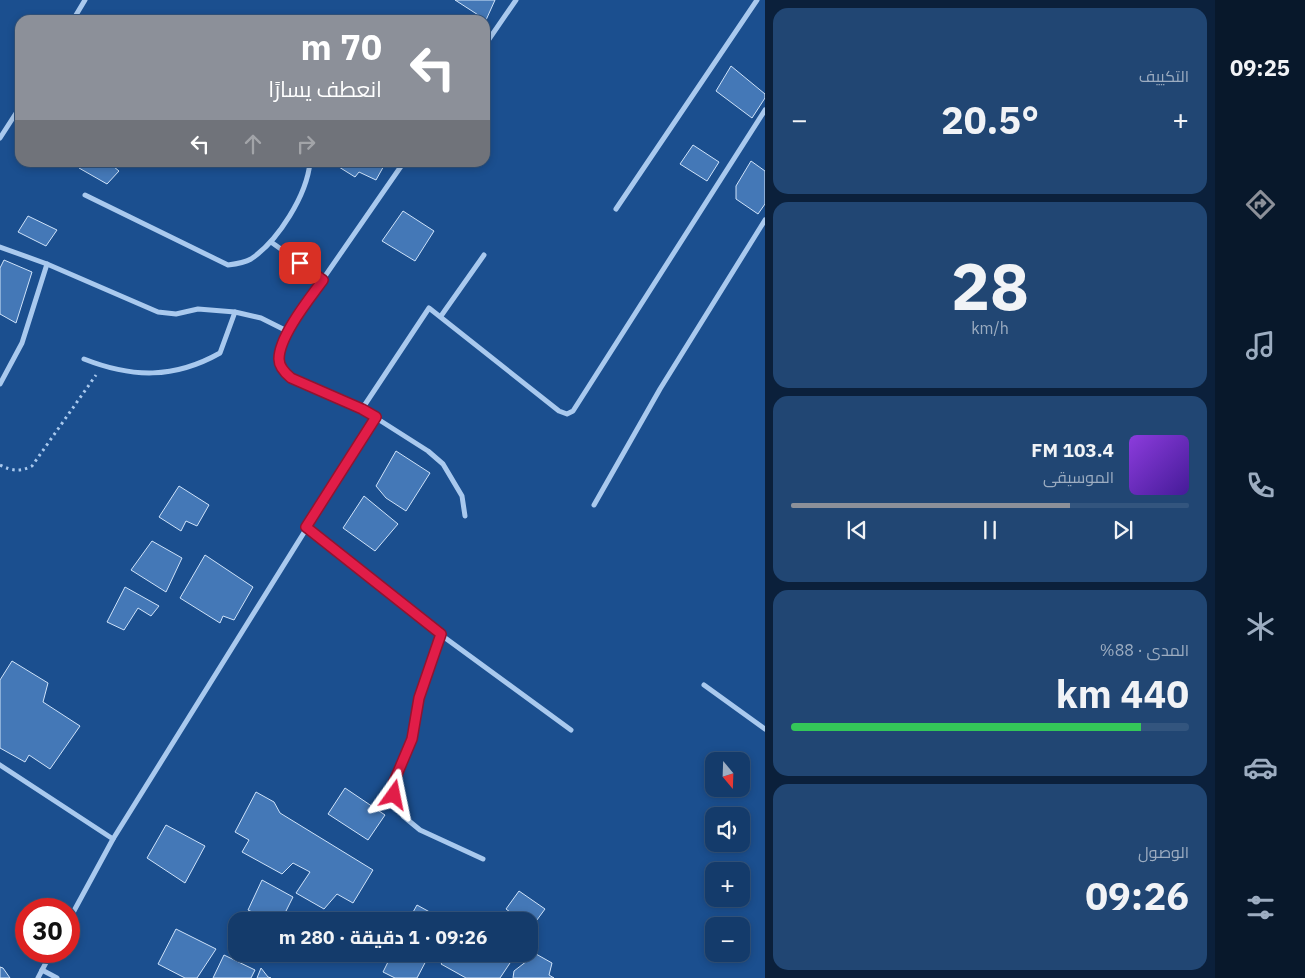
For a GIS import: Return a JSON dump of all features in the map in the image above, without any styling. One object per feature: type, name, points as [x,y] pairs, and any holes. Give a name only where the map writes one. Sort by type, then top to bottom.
[{"type":"street","points":[[76,15],[85,0]]},
{"type":"street","points":[[490,38],[516,0]]},
{"type":"street","points":[[616,209],[757,0]]},
{"type":"street","points":[[362,409],[430,308],[559,411],[567,414],[573,411],[765,110]]},
{"type":"street","points":[[0,138],[15,115]]},
{"type":"street","points":[[85,195],[228,265],[250,260],[270,242],[305,188],[309,167]]},
{"type":"street","points":[[401,167],[287,331],[279,359],[283,372],[291,378],[362,409],[428,451],[443,464],[462,496],[465,516]]},
{"type":"street","points":[[594,505],[660,389],[765,220]]},
{"type":"street","points":[[270,242],[323,280]]},
{"type":"street","points":[[0,247],[47,264],[158,312],[176,314],[198,309],[235,312],[261,318],[287,331]]},
{"type":"street","points":[[441,316],[484,255]]},
{"type":"street","points":[[0,384],[22,343],[47,264]]},
{"type":"street","points":[[84,358],[102,366],[126,371],[153,373],[168,373],[199,364],[220,353],[235,312]]},
{"type":"street","points":[[80,900],[113,840],[376,417]]},
{"type":"street","points":[[306,527],[441,634],[571,730]]},
{"type":"street","points":[[441,634],[419,698],[412,739],[393,784],[394,795],[403,816],[420,830],[483,859]]},
{"type":"street","points":[[704,685],[765,729]]},
{"type":"street","points":[[0,765],[113,840]]},
{"type":"street","points":[[38,978],[46,963]]},
{"type":"street","points":[[42,970],[57,978]]},
{"type":"path","points":[[0,465],[11,471],[24,470],[32,466],[102,366]]},
{"type":"building","points":[[455,0],[495,0],[488,15],[478,15]]},
{"type":"building","points":[[731,66],[765,94],[765,98],[752,118],[716,91]]},
{"type":"building","points":[[693,145],[719,162],[707,181],[680,164]]},
{"type":"building","points":[[751,161],[765,171],[765,204],[758,214],[736,199],[736,186]]},
{"type":"building","points":[[114,167],[119,171],[107,184],[79,168]]},
{"type":"building","points":[[339,167],[383,167],[376,180],[359,172],[355,177]]},
{"type":"building","points":[[403,211],[434,231],[415,261],[382,241]]},
{"type":"building","points":[[28,216],[57,230],[46,246],[18,232]]},
{"type":"building","points":[[4,260],[32,272],[16,323],[0,314],[0,268]]},
{"type":"building","points":[[396,451],[430,473],[406,511],[386,498],[376,486]]},
{"type":"building","points":[[179,486],[209,505],[197,526],[186,521],[181,531],[159,517]]},
{"type":"building","points":[[364,496],[398,524],[375,551],[343,528]]},
{"type":"building","points":[[152,541],[182,558],[166,592],[131,570]]},
{"type":"building","points":[[205,555],[253,587],[234,620],[223,616],[220,623],[180,598]]},
{"type":"building","points":[[125,587],[159,606],[151,616],[138,608],[124,630],[107,622]]},
{"type":"building","points":[[12,661],[48,683],[43,702],[80,726],[50,769],[29,755],[25,762],[0,748],[0,680]]},
{"type":"building","points":[[345,788],[385,815],[368,840],[328,814]]},
{"type":"building","points":[[256,792],[274,802],[280,813],[373,870],[353,903],[337,894],[324,909],[296,893],[310,872],[293,863],[282,874],[242,852],[249,840],[235,832]]},
{"type":"building","points":[[166,825],[205,846],[185,883],[147,858]]},
{"type":"building","points":[[262,880],[293,897],[286,912],[252,912],[248,910]]},
{"type":"building","points":[[519,891],[545,909],[538,918],[538,912],[510,912],[506,909]]},
{"type":"building","points":[[417,905],[430,912],[413,912]]},
{"type":"building","points":[[176,929],[216,949],[197,978],[185,978],[158,964]]},
{"type":"building","points":[[224,955],[228,957],[228,962],[238,962],[255,970],[251,978],[213,978]]},
{"type":"building","points":[[538,955],[552,963],[549,975],[554,978],[513,978],[514,971],[526,962],[538,962]]},
{"type":"building","points":[[388,962],[425,962],[417,978],[395,978],[383,972]]},
{"type":"building","points":[[442,962],[511,962],[500,978],[466,978],[441,964]]},
{"type":"building","points":[[0,967],[3,968],[10,978],[0,978]]},
{"type":"building","points":[[261,968],[268,977],[271,978],[257,978]]},
{"type":"route","points":[[300,263],[323,280],[287,331],[279,359],[283,372],[291,378],[337,397],[376,417],[306,527],[441,634],[419,698],[412,739],[393,784],[394,795]]}]
